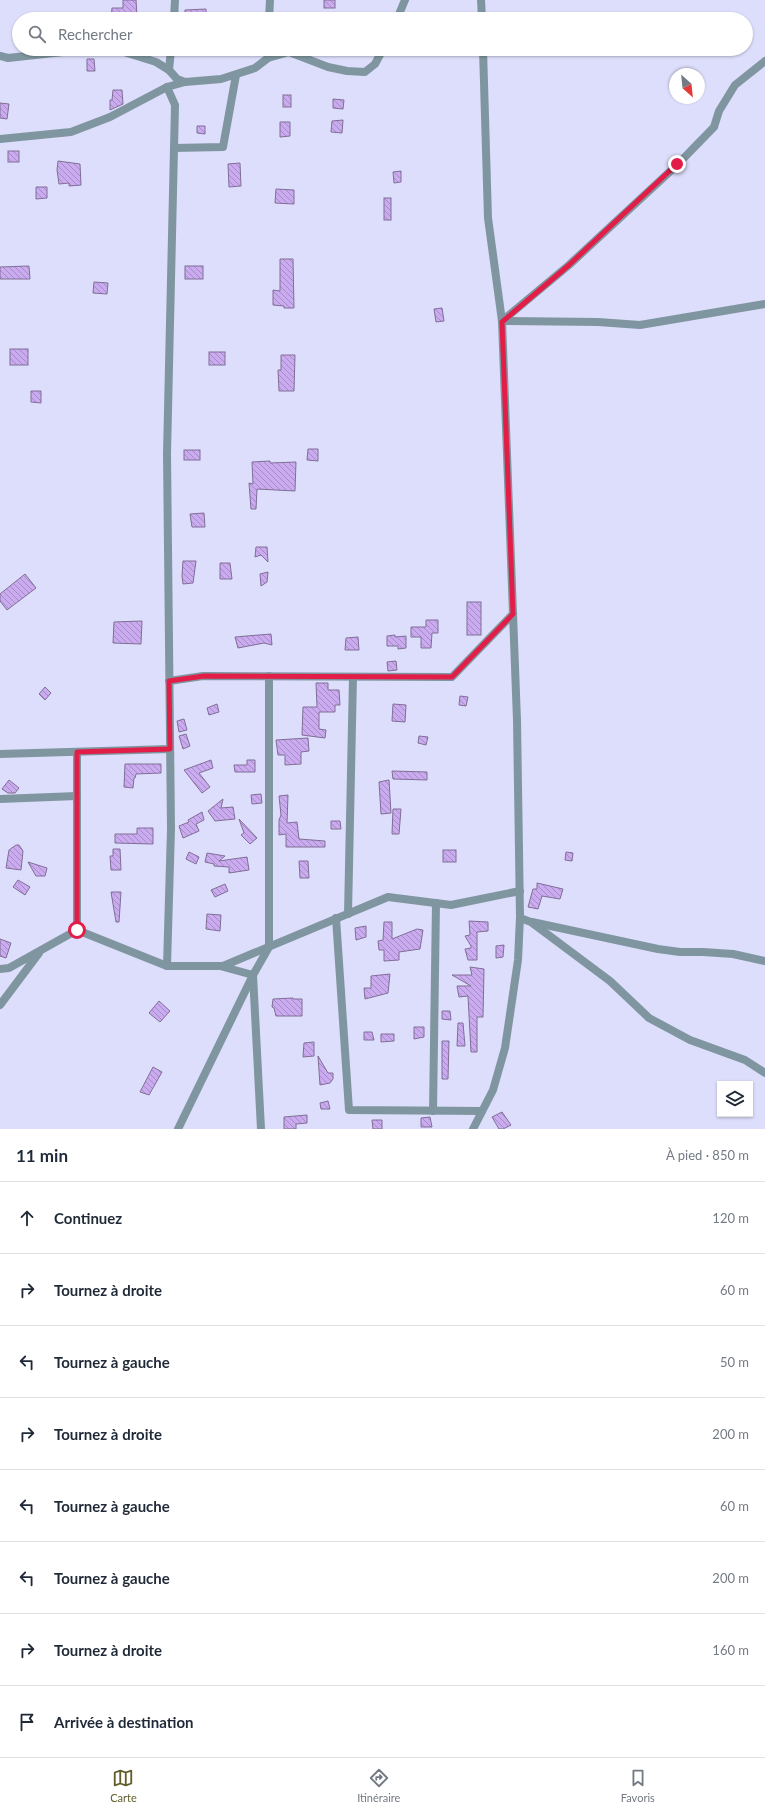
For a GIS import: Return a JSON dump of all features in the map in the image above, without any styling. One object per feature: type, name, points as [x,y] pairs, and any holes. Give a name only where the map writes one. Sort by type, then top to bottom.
[{"type":"street","points":[[174,12],[175,0]]},
{"type":"street","points":[[269,12],[270,0]]},
{"type":"street","points":[[399,12],[405,0]]},
{"type":"street","points":[[481,0],[482,12]]},
{"type":"street","points":[[0,56],[8,58],[26,56]]},
{"type":"street","points":[[137,56],[156,62],[169,70],[177,79],[185,82]]},
{"type":"street","points":[[169,70],[170,56]]},
{"type":"street","points":[[0,139],[71,132],[110,117],[167,87],[185,82],[221,79],[236,75],[255,68],[268,58],[275,56]]},
{"type":"street","points":[[299,56],[328,67],[347,71],[365,72],[375,64],[379,56]]},
{"type":"street","points":[[473,1129],[492,1090],[505,1048],[518,960],[520,918],[513,614],[502,322],[488,218],[483,56]]},
{"type":"street","points":[[502,322],[569,265],[682,159],[714,127],[719,111],[735,85],[765,61]]},
{"type":"street","points":[[174,148],[223,147],[236,75]]},
{"type":"street","points":[[167,87],[175,105],[167,454],[171,829],[167,966]]},
{"type":"street","points":[[502,322],[598,322],[640,325],[765,304]]},
{"type":"street","points":[[169,681],[204,676],[452,677],[513,614]]},
{"type":"street","points":[[178,1129],[253,975],[269,947],[269,676]]},
{"type":"street","points":[[348,914],[353,677]]},
{"type":"street","points":[[0,754],[170,749]]},
{"type":"street","points":[[77,752],[77,930]]},
{"type":"street","points":[[0,799],[77,796]]},
{"type":"street","points":[[77,930],[167,966],[223,966],[388,897],[451,905],[520,891]]},
{"type":"street","points":[[433,1111],[436,903]]},
{"type":"street","points":[[336,918],[349,1110],[482,1111]]},
{"type":"street","points":[[520,918],[531,922],[658,949],[680,952],[733,954],[765,961]]},
{"type":"street","points":[[531,922],[610,981],[649,1018],[690,1040],[745,1060],[765,1073]]},
{"type":"street","points":[[0,969],[9,968],[77,930]]},
{"type":"street","points":[[0,1005],[41,950]]},
{"type":"street","points":[[219,966],[253,975]]},
{"type":"street","points":[[253,975],[261,1129]]},
{"type":"building","points":[[123,0],[136,0],[137,12],[112,12],[112,8],[123,8]]},
{"type":"building","points":[[324,0],[335,0],[335,8],[324,8]]},
{"type":"building","points":[[206,9],[206,12],[185,12],[185,10]]},
{"type":"building","points":[[87,59],[94,59],[95,71],[87,71]]},
{"type":"building","points":[[113,90],[122,90],[123,104],[110,110],[110,100],[112,100]]},
{"type":"building","points":[[283,95],[291,95],[291,107],[283,107]]},
{"type":"building","points":[[333,99],[344,100],[343,109],[333,108]]},
{"type":"building","points":[[0,103],[9,104],[7,119],[0,118]]},
{"type":"building","points":[[343,120],[342,133],[331,132],[332,121]]},
{"type":"building","points":[[280,122],[290,122],[290,136],[280,137]]},
{"type":"building","points":[[197,126],[205,126],[205,134],[197,133]]},
{"type":"building","points":[[8,151],[19,151],[19,162],[8,162]]},
{"type":"building","points":[[58,161],[80,164],[81,185],[69,186],[69,183],[59,184],[57,170]]},
{"type":"building","points":[[240,163],[241,186],[229,187],[228,164]]},
{"type":"building","points":[[401,171],[401,182],[394,183],[393,172]]},
{"type":"building","points":[[36,187],[47,187],[47,198],[36,199]]},
{"type":"building","points":[[276,189],[294,190],[294,204],[275,203]]},
{"type":"building","points":[[384,198],[391,198],[391,220],[384,220]]},
{"type":"building","points":[[280,259],[293,259],[294,308],[284,308],[284,306],[273,305],[273,290],[280,291]]},
{"type":"building","points":[[29,266],[30,279],[0,279],[0,267]]},
{"type":"building","points":[[185,266],[203,266],[203,279],[185,279]]},
{"type":"building","points":[[94,282],[108,283],[107,294],[93,293]]},
{"type":"building","points":[[442,308],[444,321],[436,322],[434,309]]},
{"type":"building","points":[[10,349],[28,349],[28,365],[10,365]]},
{"type":"building","points":[[209,352],[225,352],[225,365],[209,365]]},
{"type":"building","points":[[281,355],[295,355],[294,391],[279,391],[278,370],[281,370]]},
{"type":"building","points":[[31,391],[41,391],[41,403],[31,402]]},
{"type":"building","points":[[308,449],[318,449],[318,461],[307,460]]},
{"type":"building","points":[[184,450],[200,450],[200,460],[184,460]]},
{"type":"building","points":[[270,461],[270,463],[296,462],[295,491],[257,489],[256,509],[251,509],[249,483],[253,484],[252,462]]},
{"type":"building","points":[[204,513],[205,527],[192,527],[190,514]]},
{"type":"building","points":[[256,547],[267,547],[268,562],[261,555],[255,557]]},
{"type":"building","points":[[183,561],[196,561],[193,583],[183,584]]},
{"type":"building","points":[[220,563],[230,563],[232,579],[220,579]]},
{"type":"building","points":[[268,572],[267,582],[261,586],[260,574]]},
{"type":"building","points":[[25,574],[36,588],[7,610],[0,601],[0,594]]},
{"type":"building","points":[[467,602],[481,602],[481,635],[467,635]]},
{"type":"building","points":[[426,620],[438,620],[438,633],[432,633],[431,648],[421,648],[421,637],[411,637],[411,627],[426,627]]},
{"type":"building","points":[[142,621],[141,644],[113,643],[114,622]]},
{"type":"building","points":[[271,634],[272,645],[264,643],[238,648],[235,637]]},
{"type":"building","points":[[395,635],[395,637],[406,636],[406,648],[398,649],[398,646],[387,646],[387,636]]},
{"type":"building","points":[[358,637],[359,650],[345,650],[346,638]]},
{"type":"building","points":[[396,661],[397,670],[388,671],[387,662]]},
{"type":"building","points":[[316,683],[328,683],[328,690],[339,690],[340,705],[335,705],[335,712],[319,712],[319,729],[326,730],[325,738],[302,735],[303,707],[317,707]]},
{"type":"building","points":[[45,687],[51,693],[45,700],[39,694]]},
{"type":"building","points":[[460,696],[468,697],[466,706],[459,705]]},
{"type":"building","points":[[217,704],[219,712],[209,715],[207,708]]},
{"type":"building","points":[[393,704],[406,705],[405,722],[392,721]]},
{"type":"building","points":[[184,719],[187,730],[179,732],[177,721]]},
{"type":"building","points":[[186,734],[190,746],[183,749],[179,736]]},
{"type":"building","points":[[419,736],[428,737],[426,745],[418,743]]},
{"type":"building","points":[[308,738],[309,751],[301,752],[301,764],[285,765],[285,755],[278,755],[276,740]]},
{"type":"building","points":[[211,760],[213,768],[199,773],[210,787],[202,793],[184,770]]},
{"type":"building","points":[[247,760],[255,760],[255,772],[235,772],[234,765],[247,765]]},
{"type":"building","points":[[125,764],[161,764],[161,773],[136,774],[133,788],[124,787]]},
{"type":"building","points":[[392,771],[427,772],[427,780],[393,779]]},
{"type":"building","points":[[9,780],[19,788],[15,793],[8,793],[2,789]]},
{"type":"building","points":[[389,780],[391,813],[381,814],[379,782]]},
{"type":"building","points":[[261,794],[262,803],[252,804],[251,795]]},
{"type":"building","points":[[288,795],[287,823],[297,822],[299,839],[325,841],[325,847],[286,847],[286,834],[279,835],[279,820],[281,815],[279,796]]},
{"type":"building","points":[[223,799],[221,808],[233,807],[235,819],[215,821],[208,811]]},
{"type":"building","points":[[393,809],[401,809],[399,834],[392,834]]},
{"type":"building","points":[[202,812],[204,820],[196,824],[199,831],[183,838],[179,826],[189,822],[188,820]]},
{"type":"building","points":[[239,819],[257,838],[250,844],[241,835],[244,833]]},
{"type":"building","points":[[331,821],[340,821],[341,829],[331,829]]},
{"type":"building","points":[[137,828],[153,828],[153,844],[115,843],[115,834],[137,834]]},
{"type":"building","points":[[16,845],[19,845],[23,851],[21,870],[6,868],[9,850]]},
{"type":"building","points":[[113,849],[120,849],[121,870],[111,870],[110,856],[113,856]]},
{"type":"building","points":[[443,850],[456,850],[456,862],[443,862]]},
{"type":"building","points":[[189,852],[199,857],[196,864],[186,859]]},
{"type":"building","points":[[566,852],[573,853],[572,861],[565,860]]},
{"type":"building","points":[[207,853],[225,856],[219,861],[247,857],[249,870],[229,873],[229,867],[214,866],[214,864],[205,862]]},
{"type":"building","points":[[299,861],[308,861],[309,878],[300,878]]},
{"type":"building","points":[[28,862],[47,868],[45,876],[36,876]]},
{"type":"building","points":[[18,880],[30,887],[25,895],[13,887]]},
{"type":"building","points":[[537,883],[563,889],[560,899],[542,896],[538,909],[528,907],[533,889],[537,889]]},
{"type":"building","points":[[225,884],[228,891],[215,897],[211,890]]},
{"type":"building","points":[[111,892],[121,892],[119,922],[116,922]]},
{"type":"building","points":[[207,914],[221,915],[220,931],[206,929]]},
{"type":"building","points":[[469,921],[488,922],[488,931],[477,932],[477,960],[468,960],[465,949],[471,948],[465,936],[470,935]]},
{"type":"building","points":[[384,922],[392,922],[392,939],[417,929],[423,930],[420,949],[399,952],[399,960],[384,961],[384,950],[379,950],[378,941],[383,940]]},
{"type":"building","points":[[366,926],[366,937],[356,940],[355,928]]},
{"type":"building","points":[[0,939],[11,943],[6,958],[0,956]]},
{"type":"building","points":[[504,945],[503,957],[496,958],[496,946]]},
{"type":"building","points":[[470,967],[484,969],[483,1017],[477,1017],[477,1052],[471,1052],[468,996],[459,997],[457,986],[471,986],[452,975],[472,975]]},
{"type":"building","points":[[390,974],[388,993],[365,999],[364,988],[371,988],[371,976]]},
{"type":"building","points":[[273,999],[302,999],[302,1016],[276,1016],[274,1008],[272,1007]]},
{"type":"building","points":[[159,1001],[170,1011],[160,1022],[149,1013]]},
{"type":"building","points":[[442,1011],[450,1011],[451,1020],[442,1019]]},
{"type":"building","points":[[458,1023],[463,1023],[465,1046],[457,1046]]},
{"type":"building","points":[[414,1027],[424,1027],[424,1037],[414,1039]]},
{"type":"building","points":[[364,1032],[372,1032],[374,1040],[364,1040]]},
{"type":"building","points":[[381,1034],[394,1034],[394,1041],[381,1042]]},
{"type":"building","points":[[442,1041],[449,1041],[448,1079],[442,1079]]},
{"type":"building","points":[[314,1042],[314,1056],[303,1057],[304,1043]]},
{"type":"building","points":[[318,1056],[328,1073],[333,1073],[333,1079],[330,1083],[320,1085]]},
{"type":"building","points":[[153,1067],[162,1072],[149,1095],[140,1092]]},
{"type":"building","points":[[328,1101],[330,1109],[321,1109],[320,1103]]},
{"type":"building","points":[[502,1112],[511,1125],[503,1129],[499,1129],[492,1117]]},
{"type":"building","points":[[307,1115],[307,1123],[296,1124],[296,1129],[284,1129],[284,1117]]},
{"type":"building","points":[[430,1117],[432,1127],[421,1127],[421,1118]]},
{"type":"building","points":[[372,1120],[382,1120],[382,1129],[373,1129]]},
{"type":"route","points":[[77,930],[77,752],[170,749],[169,681],[204,676],[452,677],[513,614],[502,322],[569,265],[677,164]]}]
